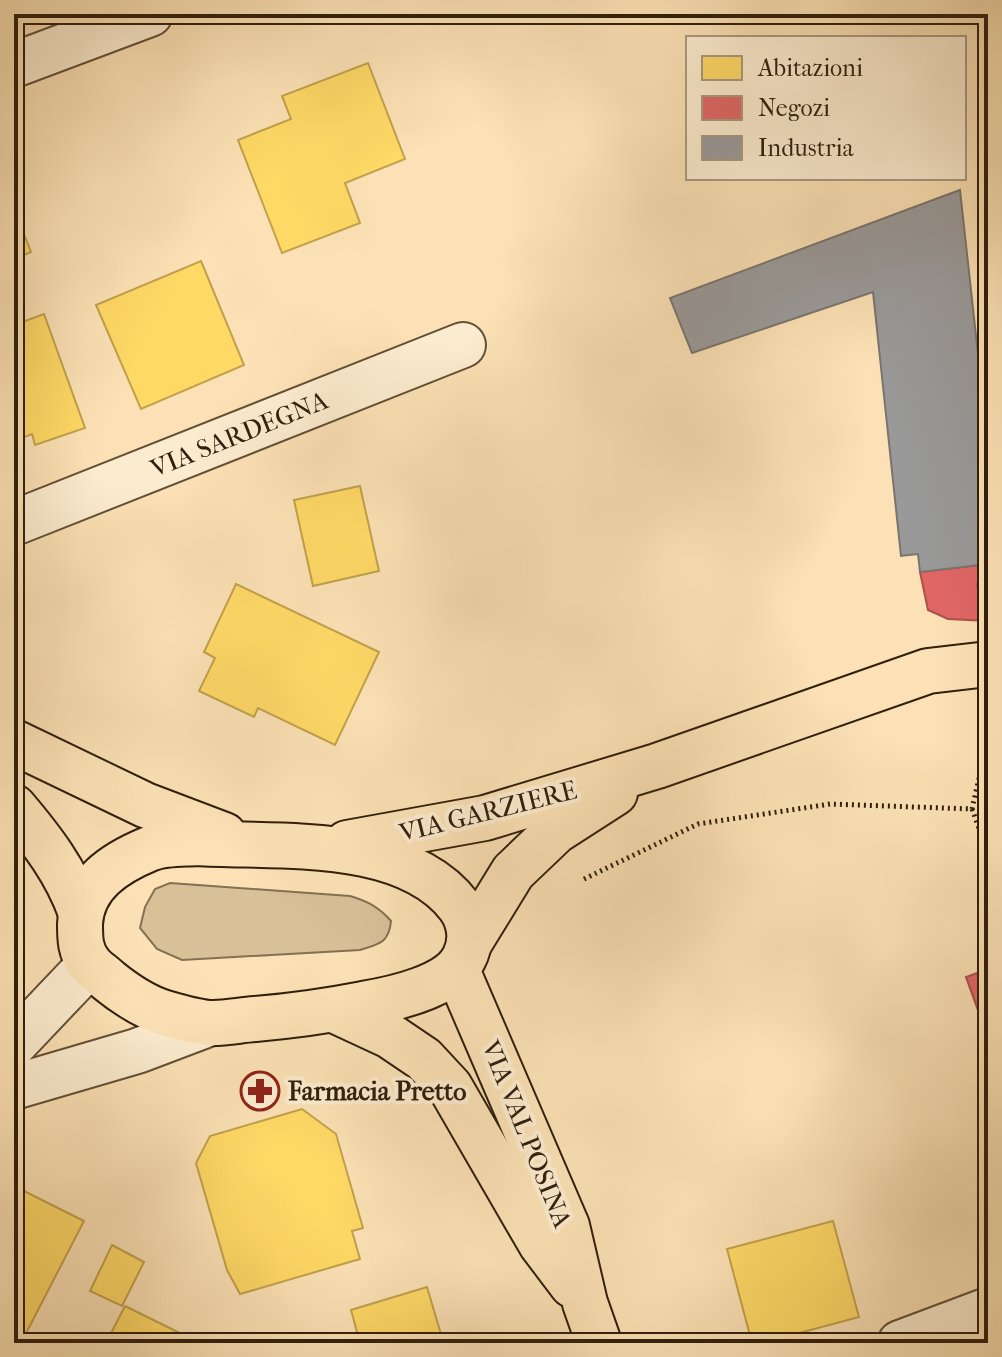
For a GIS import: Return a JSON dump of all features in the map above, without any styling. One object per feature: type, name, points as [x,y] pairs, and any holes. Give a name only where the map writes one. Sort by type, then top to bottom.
[{"type":"main road","name":"VIA GARZIERE","points":[[317,849],[485,818],[657,766],[928,671],[988,635]]},
{"type":"main road","name":"VIA GARZIERE","points":[[928,671],[988,664]]},
{"type":"main road","points":[[14,742],[157,810],[256,846]]},
{"type":"main road","name":"VIA GARZIERE","points":[[463,956],[513,872],[534,851],[556,831],[657,766]]},
{"type":"main road","points":[[14,807],[51,852],[81,913]]},
{"type":"main road","points":[[317,849],[197,843],[152,847],[108,870],[88,892],[81,913],[79,943],[90,964],[124,992],[163,1013],[211,1023],[334,1010],[374,1002],[444,980],[463,956]]},
{"type":"main road","name":"VIA VAL POSINA","points":[[317,849],[380,856],[409,866],[450,896],[462,911],[463,956],[567,1226],[585,1303],[599,1343]]},
{"type":"main road","name":"VIA VAL POSINA","points":[[334,1010],[390,1036],[424,1059],[450,1087],[541,1244],[585,1303]]},
{"type":"street","points":[[14,65],[150,14]]},
{"type":"street","name":"VIA SARDEGNA","points":[[14,523],[463,345]]},
{"type":"street","points":[[14,1044],[90,964]]},
{"type":"street","points":[[14,1087],[137,1051],[211,1023]]},
{"type":"street","points":[[900,1343],[988,1310]]},
{"type":"path","points":[[988,739],[972,809],[988,853]]},
{"type":"path","points":[[575,883],[698,824],[830,804],[972,809]]},
{"type":"path","points":[[988,983],[982,985],[988,1003]]},
{"type":"shaded area","points":[[170,883],[350,896],[382,912],[391,921],[390,928],[382,942],[360,950],[182,960],[157,949],[140,928],[145,907],[155,889]]},
{"type":"building: Abitazioni","points":[[368,63],[405,159],[345,183],[360,223],[282,253],[238,140],[291,119],[282,96]]},
{"type":"building: Abitazioni","points":[[14,209],[31,252],[14,259]]},
{"type":"building: Abitazioni","points":[[201,261],[244,365],[141,409],[96,305]]},
{"type":"building: Abitazioni","points":[[44,314],[85,428],[35,445],[32,434],[14,441],[14,325]]},
{"type":"building: Abitazioni","points":[[360,486],[379,571],[313,586],[294,500]]},
{"type":"building: Abitazioni","points":[[236,584],[379,652],[335,745],[258,708],[254,717],[199,691],[215,658],[204,652]]},
{"type":"building: Abitazioni","points":[[302,1109],[336,1134],[363,1228],[352,1231],[360,1259],[240,1294],[227,1270],[196,1163],[210,1136]]},
{"type":"building: Abitazioni","points":[[22,1190],[84,1221],[21,1343],[14,1343],[14,1204]]},
{"type":"building: Abitazioni","points":[[833,1221],[859,1317],[752,1343],[727,1249]]},
{"type":"building: Abitazioni","points":[[112,1245],[144,1262],[122,1306],[90,1291]]},
{"type":"building: Abitazioni","points":[[427,1287],[443,1341],[455,1337],[457,1343],[360,1343],[351,1310]]},
{"type":"building: Abitazioni","points":[[125,1306],[200,1343],[106,1343]]},
{"type":"building: Negozi","points":[[988,564],[988,581],[977,584],[986,621],[948,619],[928,610],[920,572]]},
{"type":"building: Negozi","points":[[988,969],[988,1038],[966,977]]},
{"type":"building: Industria","points":[[960,190],[988,445],[988,564],[920,572],[918,554],[901,556],[873,292],[692,353],[670,298]]},
{"type":"place","name":"Farmacia Pretto","points":[[260,1091]]}]
